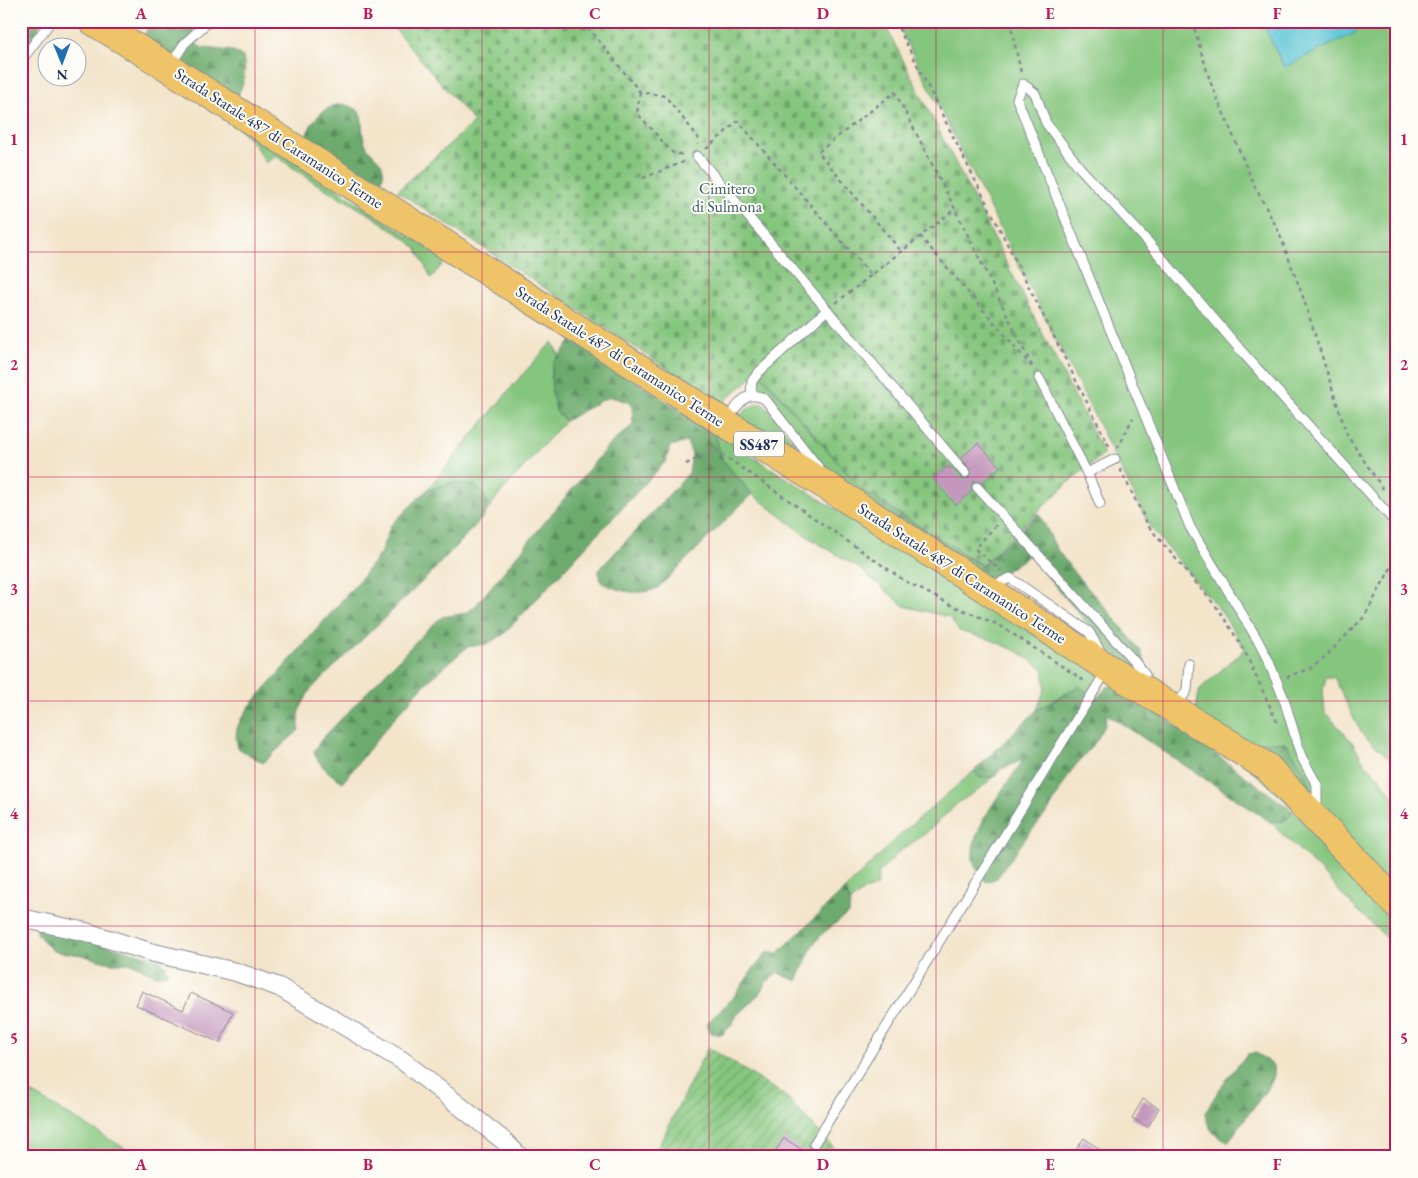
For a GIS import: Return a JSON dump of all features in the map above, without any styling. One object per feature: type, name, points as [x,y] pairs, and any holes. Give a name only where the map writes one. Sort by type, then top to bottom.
[{"type":"main road","name":"Strada Statale 487 di Caramanico Terme","points":[[93,21],[838,493],[985,589],[1102,674],[1139,686],[1267,767],[1397,904]]},
{"type":"street","points":[[21,918],[86,932],[150,952],[236,972],[278,987],[403,1062],[504,1141],[520,1157]]},
{"type":"lane","points":[[21,60],[51,21]]},
{"type":"lane","points":[[169,68],[184,44],[209,21]]},
{"type":"lane","points":[[1319,820],[1316,804],[1317,785],[1301,756],[1284,699],[1257,639],[1190,527],[1017,99],[1023,84],[1035,93],[1046,123],[1080,168],[1397,524]]},
{"type":"lane","points":[[697,156],[964,473]]},
{"type":"lane","points":[[751,394],[752,381],[759,372],[827,310]]},
{"type":"lane","points":[[1039,378],[1100,504]]},
{"type":"lane","points":[[725,423],[742,400],[751,394],[756,394],[765,399],[838,493]]},
{"type":"lane","points":[[1087,474],[1115,459]]},
{"type":"lane","points":[[977,487],[1134,661],[1144,675],[1139,686]]},
{"type":"lane","points":[[814,1144],[1102,674],[1104,657],[1088,632],[1010,578],[985,589]]},
{"type":"lane","points":[[1175,710],[1186,690],[1189,664]]},
{"type":"path","points":[[582,21],[640,92],[665,96],[698,137],[697,156]]},
{"type":"path","points":[[895,21],[1149,527],[1219,610],[1244,650],[1280,728]]},
{"type":"path","points":[[1010,21],[1023,84]]},
{"type":"path","points":[[1192,21],[1210,81],[1254,185],[1278,230],[1303,297],[1348,435],[1384,489],[1385,492],[1381,496],[1372,495]]},
{"type":"path","points":[[640,92],[637,113],[673,153],[697,156]]},
{"type":"path","points":[[901,251],[818,152],[895,92],[1033,368],[920,236]]},
{"type":"path","points":[[643,178],[697,156],[738,121],[871,275]]},
{"type":"path","points":[[827,310],[955,209]]},
{"type":"path","points":[[1111,450],[1120,444],[1133,418],[1135,401],[1139,400]]},
{"type":"path","points":[[686,464],[716,450],[905,581],[951,605],[999,625],[1102,674]]},
{"type":"path","points":[[1004,517],[975,549],[1010,578]]},
{"type":"path","points":[[1278,686],[1290,675],[1309,669],[1321,660],[1364,617],[1397,557]]},
{"type":"green space","points":[[21,21],[39,21],[39,26],[34,40],[21,56]]},
{"type":"green space","points":[[155,21],[191,21],[197,45],[203,48],[233,51],[243,57],[244,79],[235,100],[144,37],[147,29]]},
{"type":"green space","name":"Cimitero di Sulmona","points":[[388,21],[883,21],[1104,454],[1068,483],[982,565],[862,490],[759,371],[721,404],[397,191],[474,122]]},
{"type":"green space","points":[[896,21],[1262,21],[1284,67],[1356,32],[1351,21],[1397,21],[1397,765],[1362,734],[1334,677],[1326,677],[1323,691],[1325,712],[1352,742],[1365,764],[1379,777],[1397,801],[1397,903],[1194,717],[1200,689],[1245,649],[1220,610],[1150,527]]},
{"type":"green space","points":[[340,104],[357,109],[360,113],[366,145],[382,165],[382,179],[376,192],[303,143],[316,118],[326,110]]},
{"type":"green space","points":[[234,122],[446,260],[431,278],[417,249],[406,239],[372,216],[312,181],[276,156],[266,163],[256,147]]},
{"type":"green space","points":[[572,340],[715,433],[722,459],[752,494],[658,588],[643,592],[629,592],[602,583],[598,571],[689,473],[692,455],[687,442],[670,446],[666,461],[503,635],[487,644],[467,647],[426,683],[394,718],[343,782],[325,769],[318,761],[314,751],[321,740],[429,628],[442,617],[467,613],[476,605],[609,445],[633,425],[632,407],[628,402],[611,397],[602,400],[565,421],[556,411],[552,394],[551,376],[553,363]]},
{"type":"green space","points":[[552,342],[559,355],[553,363],[551,376],[556,411],[565,421],[496,498],[483,517],[487,502],[426,491],[515,383]]},
{"type":"green space","points":[[761,375],[862,490],[867,505],[844,491],[758,384]]},
{"type":"green space","points":[[764,404],[819,475],[732,422],[750,407]]},
{"type":"green space","points":[[715,433],[1099,675],[1087,692],[1079,686],[1037,710],[1045,688],[1043,669],[1017,651],[991,640],[959,631],[949,617],[904,606],[859,568],[808,537],[752,494],[722,459]]},
{"type":"green space","points":[[452,482],[474,486],[483,492],[487,502],[483,517],[429,575],[310,690],[299,711],[299,730],[263,763],[238,748],[236,735],[238,726],[250,706],[380,554],[391,525],[426,491]]},
{"type":"green space","points":[[862,490],[982,566],[1039,513],[1056,548],[1075,574],[1140,650],[1152,678],[1134,675],[1110,661],[1088,624],[1029,555],[990,582],[867,505]]},
{"type":"green space","points":[[1113,685],[1184,731],[1293,811],[1284,822],[1269,821],[1107,714],[1105,725],[1097,740],[1071,771],[1049,810],[997,878],[986,882],[975,866],[973,854],[975,840],[988,811],[1023,760],[1001,769],[994,777],[980,778],[974,771],[1037,710],[1079,686],[1096,699],[1107,687]]},
{"type":"green space","points":[[1260,742],[1285,742],[1306,776],[1313,798],[1253,748]]},
{"type":"green space","points":[[974,771],[980,778],[994,777],[958,803],[926,833],[899,852],[879,873],[876,887],[864,891],[850,902],[845,889],[902,833]]},
{"type":"green space","points":[[1293,811],[1397,916],[1395,946],[1269,821],[1284,822]]},
{"type":"green space","points":[[845,889],[850,902],[849,913],[823,933],[813,945],[797,981],[778,973],[766,982],[759,994],[736,1016],[731,1026],[722,1035],[711,1033],[707,1023],[733,998],[767,952],[777,954]]},
{"type":"green space","points":[[37,928],[160,959],[168,972],[165,975],[155,975],[131,963],[111,963],[82,955],[53,951],[37,934]]},
{"type":"green space","points":[[708,1047],[784,1095],[832,1145],[838,1157],[653,1157]]},
{"type":"green space","points":[[1256,1053],[1273,1065],[1274,1076],[1270,1085],[1228,1142],[1213,1132],[1208,1125],[1205,1115],[1219,1091],[1247,1054]]},
{"type":"green space","points":[[21,1087],[140,1157],[21,1157]]},
{"type":"water","points":[[1262,21],[1351,21],[1357,32],[1284,67]]},
{"type":"building","points":[[978,443],[1000,467],[982,483],[978,481],[973,482],[971,486],[972,491],[956,505],[933,479],[948,466],[949,469],[952,467],[962,479],[969,478],[971,471],[961,458]]},
{"type":"building","points":[[142,991],[183,1010],[191,993],[233,1012],[220,1043],[136,1005]]},
{"type":"building","points":[[1143,1099],[1159,1108],[1148,1127],[1132,1118]]},
{"type":"building","points":[[784,1138],[813,1157],[772,1157]]},
{"type":"building","points":[[1084,1138],[1110,1157],[1071,1157]]}]
